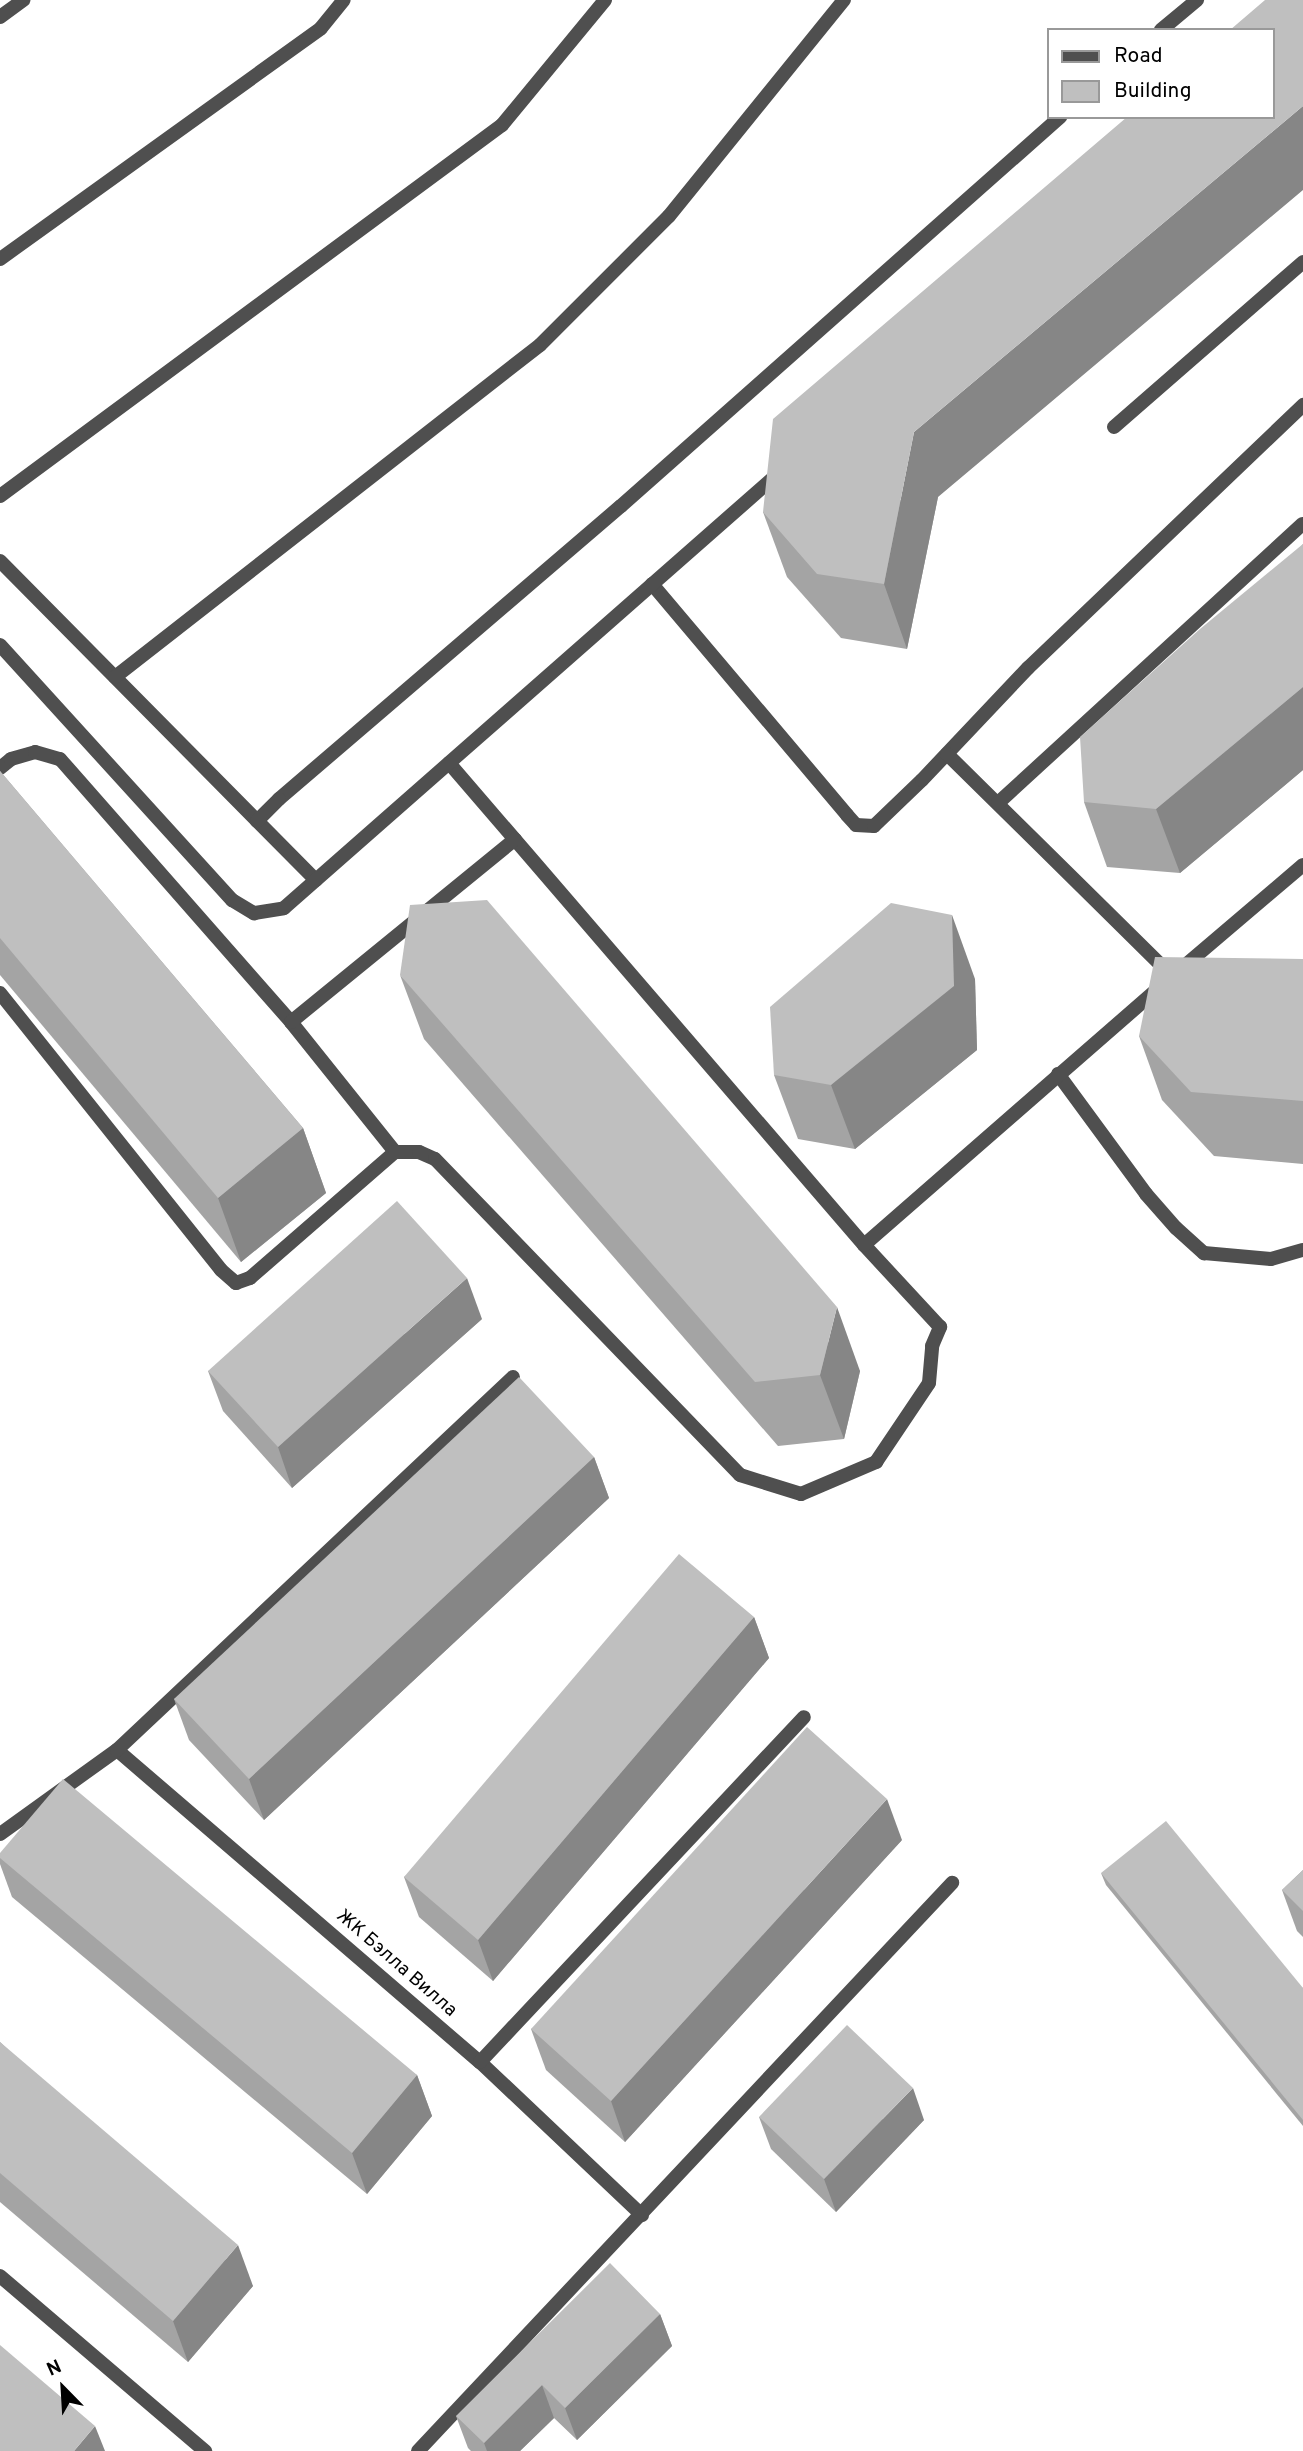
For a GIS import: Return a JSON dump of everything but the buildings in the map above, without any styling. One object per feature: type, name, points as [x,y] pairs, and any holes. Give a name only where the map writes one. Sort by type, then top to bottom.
[{"type":"street","points":[[0,17],[23,0]]},
{"type":"street","points":[[0,259],[321,28],[344,0]]},
{"type":"street","points":[[0,496],[502,125],[605,0]]},
{"type":"street","points":[[115,677],[540,345],[669,216],[844,0]]},
{"type":"street","points":[[1163,28],[1197,0]]},
{"type":"street","points":[[257,821],[279,799],[621,506],[1058,119]]},
{"type":"street","points":[[1114,427],[1303,262]]},
{"type":"street","points":[[652,584],[856,825],[874,826],[1028,668],[1303,405]]},
{"type":"street","points":[[0,645],[232,900],[254,913],[284,908],[788,465]]},
{"type":"street","points":[[998,803],[1303,524]]},
{"type":"street","points":[[0,561],[316,880]]},
{"type":"street","points":[[0,768],[11,759],[35,752],[60,759],[291,1023],[395,1152]]},
{"type":"street","points":[[947,754],[1172,976]]},
{"type":"street","points":[[0,993],[221,1270],[236,1283],[250,1278],[395,1152],[419,1152],[435,1158],[740,1475],[802,1494],[876,1462],[929,1383],[932,1346],[940,1327],[864,1245],[449,763]]},
{"type":"street","points":[[291,1023],[515,839]]},
{"type":"street","points":[[864,1245],[1058,1074],[1303,865]]},
{"type":"street","points":[[1058,1074],[1146,1194],[1176,1228],[1204,1253],[1271,1259],[1303,1250]]},
{"type":"street","points":[[0,1834],[117,1749],[513,1377]]},
{"type":"street","points":[[480,2062],[804,1717]]},
{"type":"street","name":"ЖК Бэлла Вилла","points":[[117,1749],[480,2062],[642,2216]]},
{"type":"street","points":[[418,2451],[642,2216],[952,1883]]},
{"type":"street","points":[[0,2276],[205,2451]]}]
